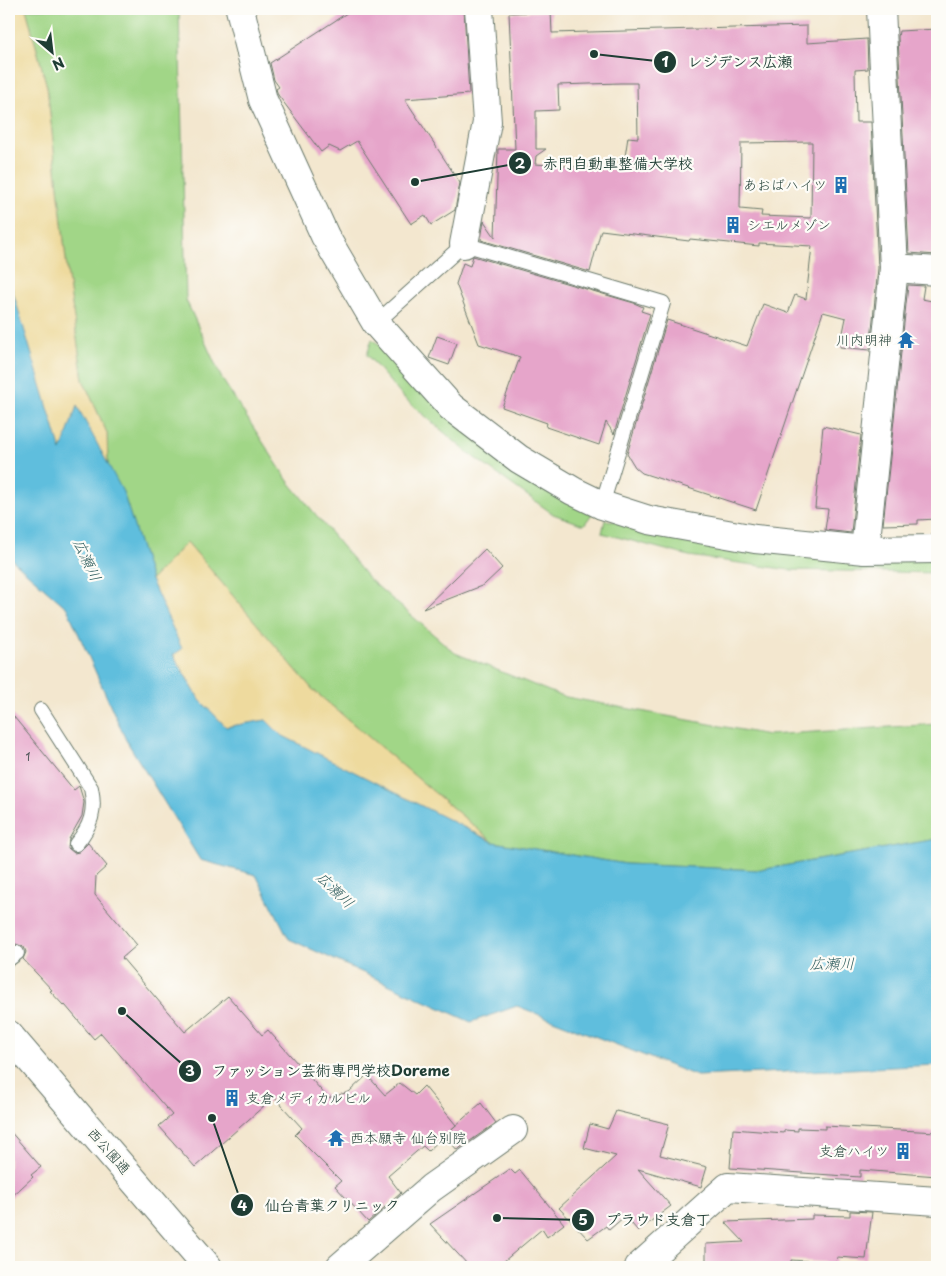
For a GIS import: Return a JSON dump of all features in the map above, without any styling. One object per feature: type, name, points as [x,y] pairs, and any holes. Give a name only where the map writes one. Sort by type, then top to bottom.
[{"type":"street","points":[[240,9],[263,100],[325,236],[376,322],[451,407],[519,459],[572,491],[602,505],[650,520],[756,539],[865,550],[937,549]]},
{"type":"street","points":[[464,244],[487,122],[479,9]]},
{"type":"street","points":[[865,550],[894,268],[881,9]]},
{"type":"street","points":[[894,268],[937,271]]},
{"type":"street","name":"西公園通","points":[[9,1036],[198,1263]]},
{"type":"street","points":[[340,1267],[431,1188],[513,1130]]},
{"type":"street","points":[[639,1267],[728,1186],[937,1201]]},
{"type":"lane","points":[[376,322],[464,244],[663,303],[602,505]]},
{"type":"lane","points":[[41,710],[91,788],[94,801],[91,822],[76,844]]},
{"type":"green space","points":[[26,9],[179,9],[186,300],[222,379],[288,481],[369,579],[455,653],[561,696],[768,735],[937,724],[937,839],[760,870],[626,864],[493,842],[313,690],[187,542],[151,580],[123,492],[108,466],[107,433],[83,380],[68,278],[47,87]]},
{"type":"green space","points":[[372,339],[592,514],[584,525],[553,514],[468,453],[402,396],[367,355]]},
{"type":"green space","points":[[605,520],[937,558],[937,573],[790,570],[689,556],[602,533]]},
{"type":"sand","points":[[9,9],[26,9],[47,87],[68,278],[83,380],[107,433],[108,466],[77,406],[61,452],[9,279]]},
{"type":"sand","points":[[187,542],[313,690],[493,842],[281,735],[266,720],[226,727],[199,699],[173,654],[182,649],[151,580]]},
{"type":"water","name":"広瀬川","points":[[9,279],[61,451],[77,406],[123,492],[151,580],[182,649],[173,655],[199,699],[226,727],[266,720],[281,735],[493,842],[626,864],[760,870],[937,839],[937,1065],[697,1076],[517,1006],[471,1022],[289,939],[256,875],[200,860],[126,740],[67,608],[9,557]]},
{"type":"building","points":[[353,9],[464,9],[469,94],[405,99],[460,183],[455,210],[431,225],[425,215],[411,224],[357,141],[340,151],[329,146],[321,152],[278,95],[276,89],[279,87],[274,80],[270,63]]},
{"type":"building","points":[[551,11],[552,33],[807,26],[807,43],[867,39],[868,69],[855,70],[856,122],[871,122],[878,268],[870,350],[840,347],[846,318],[823,312],[756,510],[642,473],[635,467],[627,454],[667,320],[747,346],[763,304],[788,313],[795,295],[806,299],[812,246],[759,243],[759,246],[690,239],[689,241],[601,230],[590,272],[481,240],[484,221],[495,237],[498,149],[515,149],[509,13]],"holes":[[[637,83],[638,138],[628,137],[623,170],[535,164],[536,156],[546,149],[536,149],[536,111],[559,110],[558,85]],[[812,142],[811,218],[761,216],[762,211],[740,209],[741,143]]]},
{"type":"building","points":[[937,29],[937,255],[909,253],[898,37],[899,31]]},
{"type":"building","points":[[473,256],[634,303],[643,307],[641,311],[650,314],[614,434],[606,422],[599,445],[546,427],[547,423],[502,407],[520,357],[479,344],[456,284],[463,263],[470,266]]},
{"type":"building","points":[[908,285],[924,286],[922,299],[937,302],[937,519],[918,520],[918,524],[883,525]]},
{"type":"building","points":[[437,336],[457,343],[449,365],[429,358]]},
{"type":"building","points":[[823,426],[861,435],[851,533],[825,530],[828,509],[815,508]]},
{"type":"building","points":[[485,549],[502,568],[484,585],[423,609]]},
{"type":"building","points":[[9,711],[74,790],[79,786],[84,802],[82,816],[69,839],[68,848],[74,853],[79,852],[88,843],[107,866],[96,876],[95,895],[137,945],[122,958],[185,1032],[228,996],[262,1035],[268,1030],[328,1098],[349,1092],[367,1075],[385,1095],[400,1083],[415,1095],[424,1086],[456,1125],[428,1151],[423,1146],[388,1176],[401,1193],[368,1222],[335,1186],[341,1181],[295,1135],[302,1128],[274,1097],[195,1167],[159,1126],[172,1115],[101,1033],[94,1039],[65,1005],[50,991],[52,990],[23,959],[26,952],[24,947],[16,944],[12,946],[9,943]]},
{"type":"building","points":[[481,1103],[496,1123],[457,1150],[445,1135]]},
{"type":"building","points":[[616,1111],[669,1124],[660,1155],[707,1167],[701,1187],[638,1169],[671,1206],[638,1231],[625,1216],[609,1230],[606,1226],[588,1239],[559,1208],[616,1156],[584,1148],[590,1124],[608,1129]]},
{"type":"building","points":[[825,1126],[937,1132],[937,1176],[860,1170],[860,1177],[730,1168],[733,1129],[784,1133],[784,1130],[798,1131],[798,1128],[825,1129]]},
{"type":"building","points":[[9,1130],[41,1167],[9,1199]]},
{"type":"building","points":[[510,1169],[515,1174],[520,1170],[564,1224],[547,1237],[542,1229],[497,1267],[470,1267],[430,1224]]},
{"type":"building","points":[[850,1211],[872,1212],[866,1259],[837,1257],[836,1263],[791,1260],[791,1267],[706,1267],[706,1244],[744,1242],[725,1222],[812,1219],[812,1215],[850,1216]]},
{"type":"place","name":"レジデンス広瀬","points":[[594,54]]},
{"type":"place","name":"赤門自動車整備大学校","points":[[415,182]]},
{"type":"place","name":"あおばハイツ","points":[[841,185]]},
{"type":"place","name":"シエルメゾン","points":[[733,225]]},
{"type":"place","name":"川内明神","points":[[906,340]]},
{"type":"place","name":"ファッション芸術専門学校Doreme","points":[[122,1011]]},
{"type":"place","name":"支倉メディカルビル","points":[[232,1098]]},
{"type":"place","name":"仙台青葉クリニック","points":[[212,1118]]},
{"type":"place","name":"西本願寺 仙台別院","points":[[336,1138]]},
{"type":"place","name":"支倉ハイツ","points":[[903,1151]]},
{"type":"place","name":"プラウド支倉丁","points":[[497,1218]]}]
